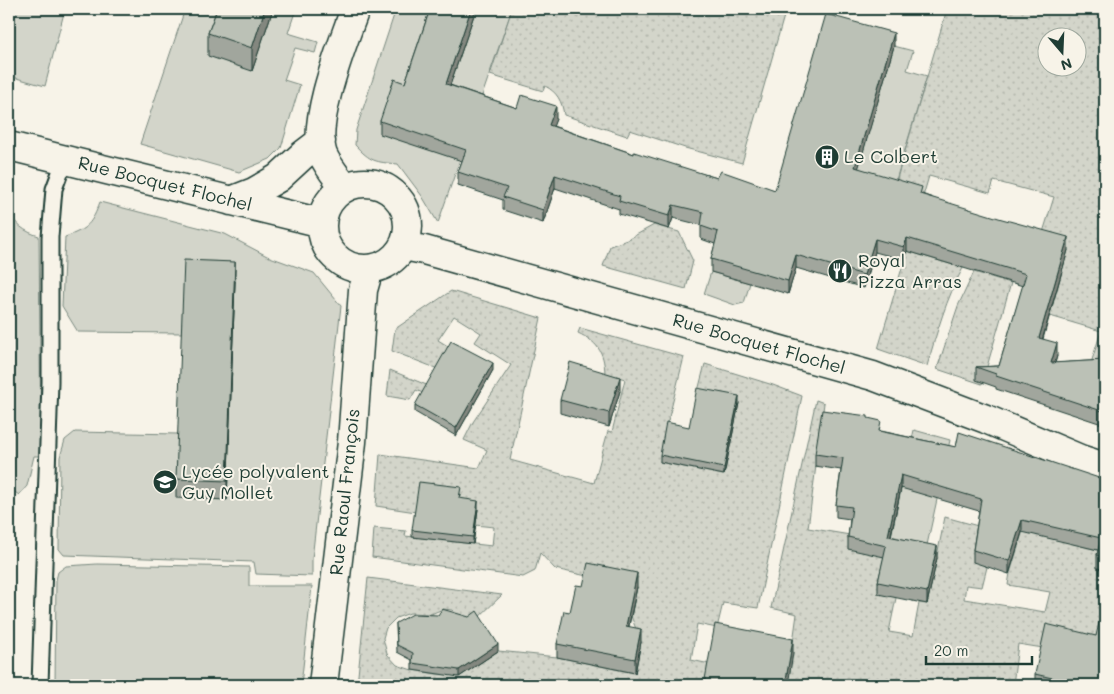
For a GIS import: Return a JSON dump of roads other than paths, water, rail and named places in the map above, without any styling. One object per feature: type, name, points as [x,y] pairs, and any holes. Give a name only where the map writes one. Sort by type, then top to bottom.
[{"type":"street","points":[[345,188],[324,156],[321,141],[323,109],[355,9]]},
{"type":"street","points":[[231,201],[254,192],[278,178],[321,141]]},
{"type":"street","name":"Rue Bocquet Flochel","points":[[9,146],[322,223]]},
{"type":"street","points":[[360,184],[375,184],[390,190],[401,201],[408,216],[408,231],[404,246],[398,255],[389,262],[369,269],[354,268],[340,262],[330,251],[323,238],[322,223],[326,209],[333,197],[345,188],[360,184]]},
{"type":"street","name":"Rue Bocquet Flochel","points":[[404,246],[873,376],[986,418],[1105,468]]},
{"type":"street","name":"Rue Raoul François","points":[[323,685],[352,442],[364,290],[369,269]]},
{"type":"lane","points":[[40,685],[50,382],[50,238],[54,189],[65,160]]},
{"type":"place","name":"Le Colbert","points":[[827,157]]},
{"type":"place","name":"Royal Pizza Arras","points":[[840,271]]},
{"type":"place","name":"Lycée polyvalent Guy Mollet","points":[[165,482]]}]
